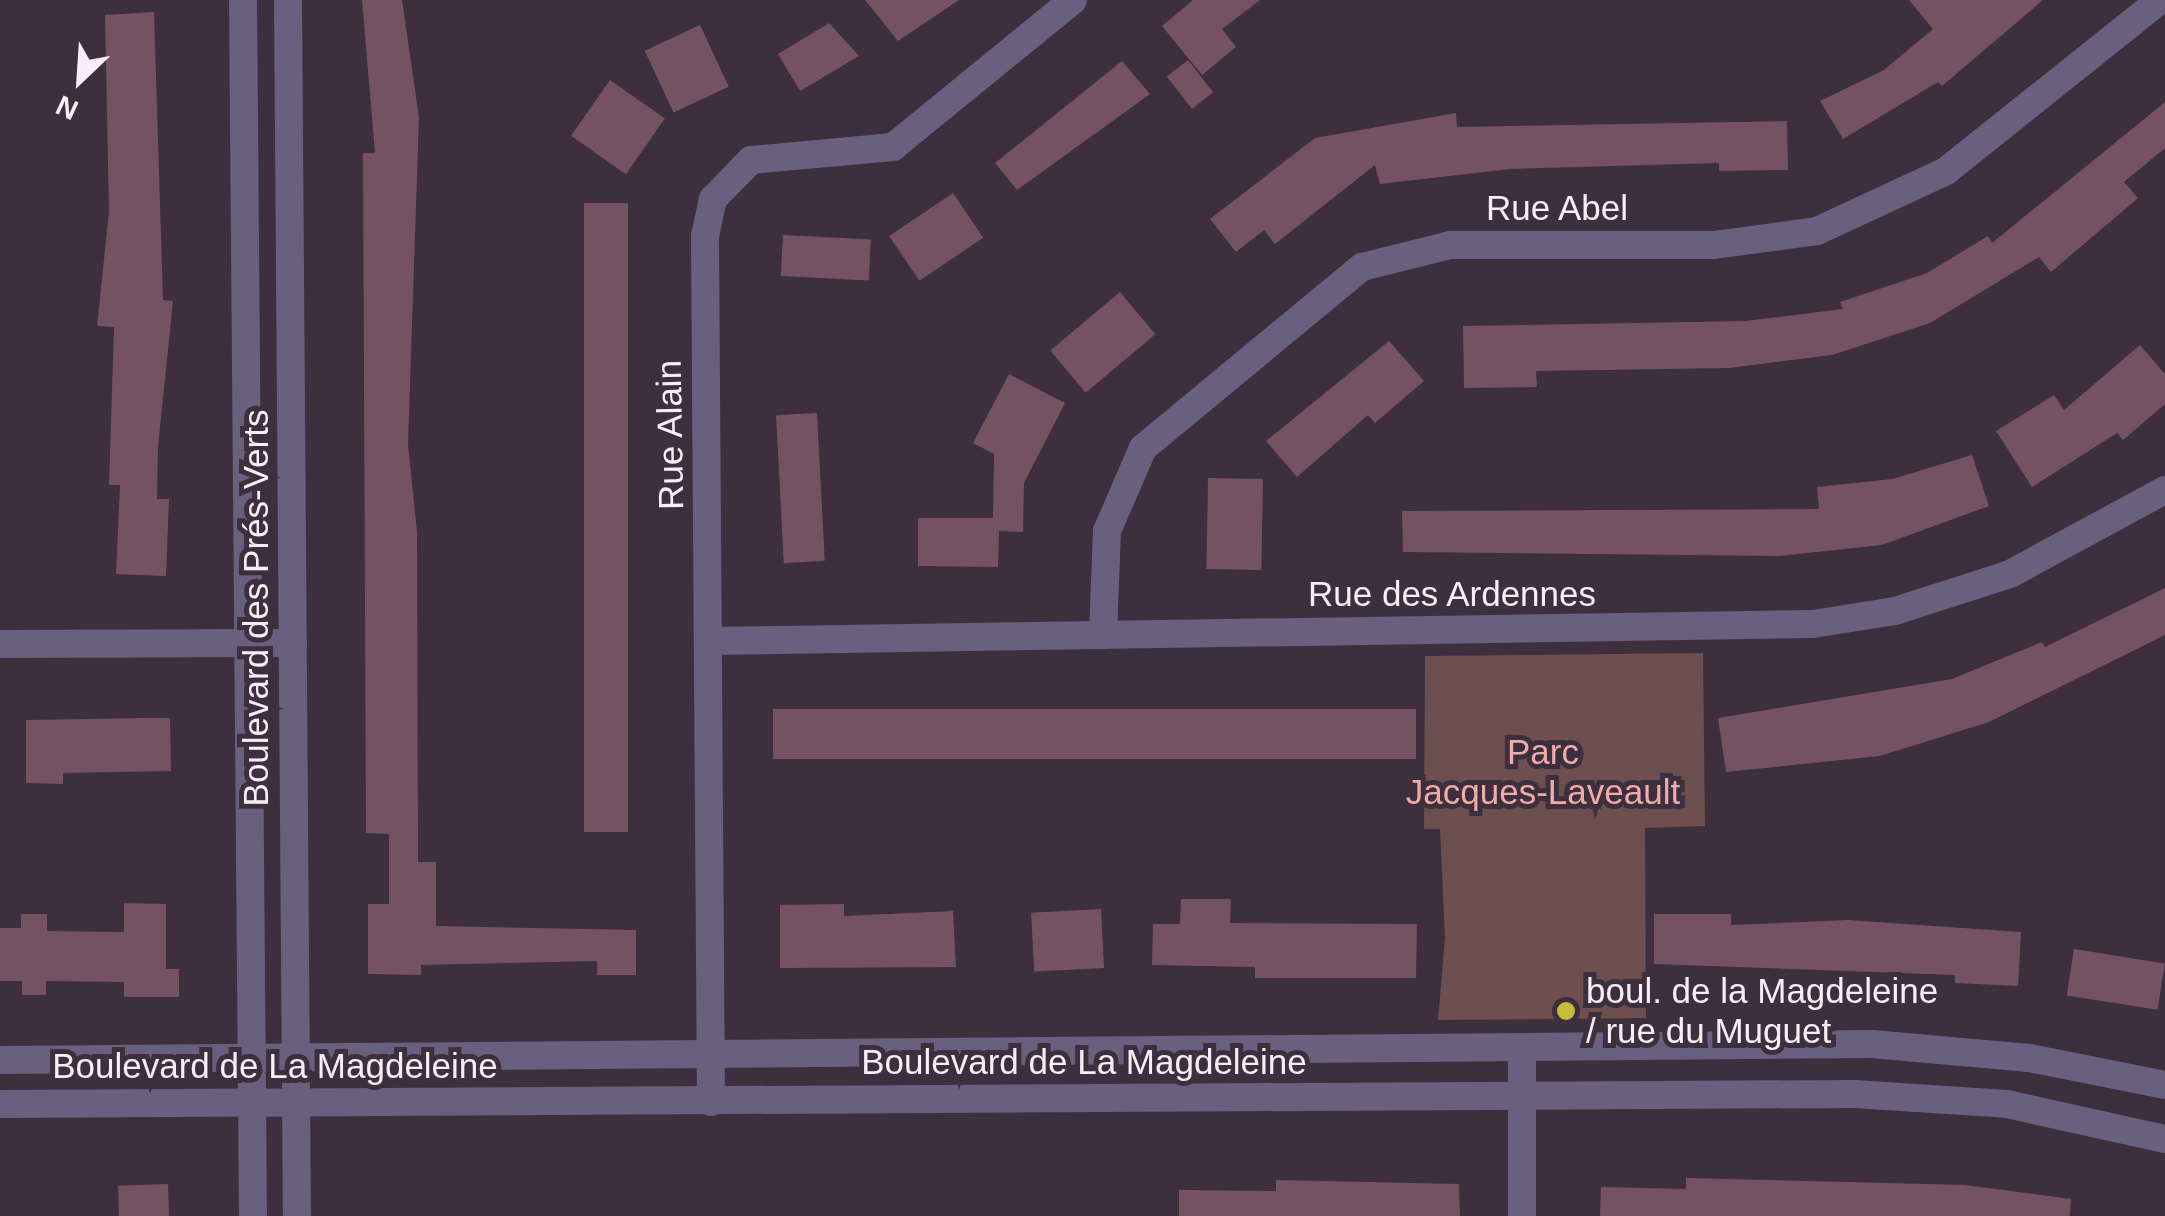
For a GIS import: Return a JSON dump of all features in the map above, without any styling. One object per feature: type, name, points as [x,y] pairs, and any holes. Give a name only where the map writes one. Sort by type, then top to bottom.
[{"type":"street","name":"Boulevard des Prés-Verts","points":[[243,0],[253,1216]]},
{"type":"street","name":"Boulevard des Prés-Verts","points":[[288,0],[297,1216]]},
{"type":"street","name":"Rue Alain","points":[[711,1102],[705,236],[713,200],[751,160],[893,147],[1073,0]]},
{"type":"street","name":"Rue Abel","points":[[1102,635],[1107,531],[1142,448],[1362,267],[1450,245],[1714,246],[1817,230],[1946,171],[2160,0]]},
{"type":"street","name":"Rue des Ardennes","points":[[710,640],[1741,630],[1856,620],[2010,574],[2165,490]]},
{"type":"street","points":[[0,644],[294,643]]},
{"type":"street","name":"Boulevard de La Magdeleine","points":[[0,1060],[1910,1044],[2165,1085]]},
{"type":"street","points":[[1522,1048],[1522,1216]]},
{"type":"street","name":"Boulevard de La Magdeleine","points":[[0,1104],[1931,1096],[2051,1112],[2165,1139]]},
{"type":"green space","name":"Parc Jacques-Laveault","points":[[1703,653],[1705,826],[1645,828],[1646,1018],[1438,1020],[1445,938],[1440,829],[1424,829],[1425,656]]},
{"type":"building","points":[[362,0],[402,0],[419,117],[408,444],[417,532],[418,862],[436,862],[436,926],[636,930],[636,975],[597,975],[597,961],[421,965],[421,975],[368,974],[368,904],[389,904],[389,834],[366,833],[363,153],[375,153]]},
{"type":"building","points":[[865,0],[959,0],[898,41]]},
{"type":"building","points":[[1193,0],[1260,0],[1222,29],[1236,47],[1202,75],[1162,26]]},
{"type":"building","points":[[1909,0],[2043,0],[1942,86],[1938,82],[1843,139],[1820,101],[1884,70],[1933,29]]},
{"type":"building","points":[[154,12],[163,300],[173,301],[158,447],[157,499],[169,499],[166,576],[116,574],[120,485],[109,485],[114,327],[97,326],[109,212],[105,15]]},
{"type":"building","points":[[829,23],[859,56],[800,91],[778,54]]},
{"type":"building","points":[[700,25],[729,87],[673,112],[645,51]]},
{"type":"building","points":[[1188,60],[1213,92],[1192,109],[1167,77]]},
{"type":"building","points":[[1122,61],[1150,94],[1017,190],[995,163]]},
{"type":"building","points":[[610,80],[665,118],[626,174],[571,136]]},
{"type":"building","points":[[2165,102],[2165,148],[2124,182],[2138,198],[2051,272],[2039,257],[1930,323],[1832,355],[1729,368],[1536,371],[1537,387],[1464,388],[1463,326],[1745,321],[1843,309],[1840,302],[1927,273],[1988,236],[1992,243]]},
{"type":"building","points":[[1456,113],[1457,127],[1787,121],[1788,170],[1719,171],[1719,163],[1510,169],[1380,184],[1375,165],[1275,244],[1264,230],[1236,252],[1210,219],[1315,138]]},
{"type":"building","points":[[953,193],[983,238],[919,281],[889,236]]},
{"type":"building","points":[[584,203],[628,203],[628,832],[584,832]]},
{"type":"building","points":[[783,235],[871,240],[869,281],[781,276]]},
{"type":"building","points":[[1120,292],[1155,334],[1086,393],[1050,350]]},
{"type":"building","points":[[1389,341],[1424,381],[1375,423],[1368,415],[1297,477],[1266,441]]},
{"type":"building","points":[[2140,345],[2165,374],[2165,404],[2123,440],[2117,433],[2032,487],[1996,431],[2054,395],[2064,410]]},
{"type":"building","points":[[1009,374],[1065,403],[1024,483],[1023,532],[999,531],[998,567],[918,566],[918,518],[993,518],[994,454],[973,443]]},
{"type":"building","points":[[817,413],[825,561],[784,563],[776,415]]},
{"type":"building","points":[[1972,455],[1989,506],[1882,545],[1779,556],[1403,552],[1402,511],[1819,509],[1817,487],[1892,479]]},
{"type":"building","points":[[1208,478],[1263,479],[1261,570],[1206,569]]},
{"type":"building","points":[[2165,588],[2165,635],[1989,722],[1880,756],[1726,772],[1718,718],[1952,679],[2042,642],[2045,647]]},
{"type":"building","points":[[773,709],[1416,709],[1416,759],[773,759]]},
{"type":"building","points":[[170,718],[171,771],[63,773],[63,784],[26,783],[26,720]]},
{"type":"building","points":[[1181,899],[1231,899],[1230,923],[1417,924],[1416,978],[1255,978],[1255,967],[1152,965],[1153,924],[1180,924]]},
{"type":"building","points":[[124,903],[166,904],[166,969],[179,969],[179,997],[124,997],[124,982],[46,981],[46,995],[22,995],[22,981],[0,981],[0,928],[21,928],[21,914],[47,914],[47,931],[124,932]]},
{"type":"building","points":[[844,904],[844,916],[953,911],[956,967],[780,968],[780,905]]},
{"type":"building","points":[[1101,909],[1104,968],[1034,972],[1031,913]]},
{"type":"building","points":[[1654,914],[1731,914],[1731,925],[1848,920],[2021,932],[2018,986],[1955,983],[1955,975],[1654,964]]},
{"type":"building","points":[[2074,949],[2165,963],[2158,1010],[2067,995]]},
{"type":"building","points":[[1686,1178],[1965,1185],[2071,1199],[2070,1216],[1600,1216],[1601,1187],[1686,1189]]},
{"type":"building","points":[[1276,1180],[1459,1184],[1460,1216],[1179,1216],[1179,1190],[1276,1191]]},
{"type":"building","points":[[168,1184],[169,1216],[119,1216],[118,1186]]},
{"type":"place","name":"boul. de la Magdeleine / rue du Muguet","points":[[1566,1011]]}]
